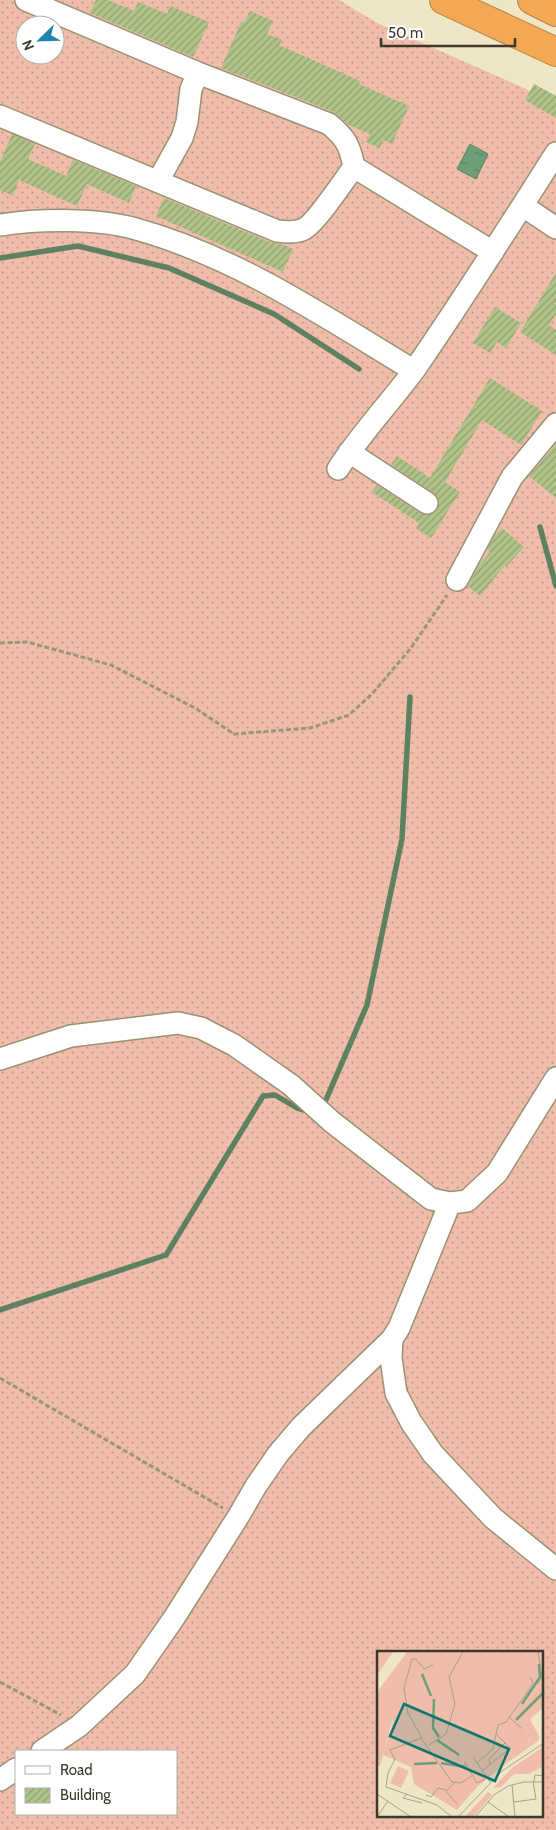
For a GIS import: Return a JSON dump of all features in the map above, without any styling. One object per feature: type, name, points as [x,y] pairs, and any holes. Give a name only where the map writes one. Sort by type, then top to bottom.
[{"type":"highway","points":[[444,0],[556,52]]},
{"type":"highway","points":[[532,0],[556,12]]},
{"type":"street","points":[[0,116],[277,232],[289,233],[305,229],[354,167],[352,152],[342,134],[329,124],[198,73],[26,0]]},
{"type":"street","points":[[158,181],[182,138],[187,122],[191,89],[198,73]]},
{"type":"street","points":[[427,503],[344,460],[414,370],[523,206],[556,152]]},
{"type":"street","points":[[354,167],[493,252]]},
{"type":"street","points":[[523,206],[556,228]]},
{"type":"street","points":[[0,225],[76,220],[135,228],[178,243],[229,264],[274,286],[414,370]]},
{"type":"street","points":[[457,580],[512,477],[556,424]]},
{"type":"street","points":[[0,1059],[71,1036],[178,1023],[201,1028],[234,1045],[291,1085],[332,1122],[431,1199],[450,1203],[467,1200],[497,1173],[556,1078]]},
{"type":"street","points":[[43,1750],[79,1726],[135,1674],[174,1618],[278,1454],[295,1434],[392,1339],[399,1328],[450,1203]]},
{"type":"street","points":[[392,1339],[390,1358],[396,1393],[411,1422],[433,1454],[493,1518],[556,1569]]},
{"type":"street","points":[[0,1780],[15,1770]]},
{"type":"path","points":[[0,643],[27,642],[111,665],[195,708],[234,734],[310,728],[350,715],[372,694],[411,648],[457,580]]},
{"type":"path","points":[[0,1378],[238,1517]]},
{"type":"path","points":[[0,1682],[79,1726]]},
{"type":"shaded area","points":[[0,0],[339,0],[379,24],[524,88],[556,107],[556,1830],[0,1830]]},
{"type":"water","points":[[470,144],[488,154],[476,179],[457,169]]},
{"type":"building","points":[[96,0],[108,0],[134,11],[138,2],[167,14],[170,6],[209,22],[193,57],[90,13]]},
{"type":"building","points":[[250,11],[273,21],[267,34],[282,40],[279,45],[360,81],[359,84],[409,106],[392,144],[383,140],[380,148],[366,142],[370,134],[349,125],[334,112],[221,68],[241,22],[244,23]]},
{"type":"building","points":[[534,84],[556,96],[556,118],[525,100]]},
{"type":"building","points":[[12,134],[35,144],[28,159],[66,176],[73,160],[136,186],[129,203],[87,184],[77,206],[19,180],[13,196],[0,190],[0,162]]},
{"type":"building","points":[[164,198],[272,243],[282,244],[293,249],[283,272],[156,216]]},
{"type":"building","points":[[556,273],[556,314],[549,325],[556,330],[556,355],[520,332]]},
{"type":"building","points":[[495,307],[521,323],[506,348],[497,342],[490,353],[473,343]]},
{"type":"building","points":[[490,378],[542,411],[521,445],[482,420],[445,482],[460,492],[431,538],[416,528],[419,523],[372,492],[377,485],[420,513],[432,514],[437,510],[438,497],[434,493],[391,465],[397,456],[430,478]]},
{"type":"building","points":[[556,444],[556,498],[529,476]]},
{"type":"building","points":[[502,528],[524,547],[506,567],[505,565],[480,596],[468,586],[479,565],[490,552],[487,549],[495,535]]},
{"type":"waterway","points":[[0,258],[78,246],[169,268],[274,314],[359,369]]},
{"type":"waterway","points":[[540,527],[556,586]]},
{"type":"waterway","points":[[321,1105],[325,1102],[367,1005],[402,839],[410,697]]},
{"type":"waterway","points":[[0,1310],[166,1255],[263,1096],[275,1095],[297,1108],[308,1111]]}]
